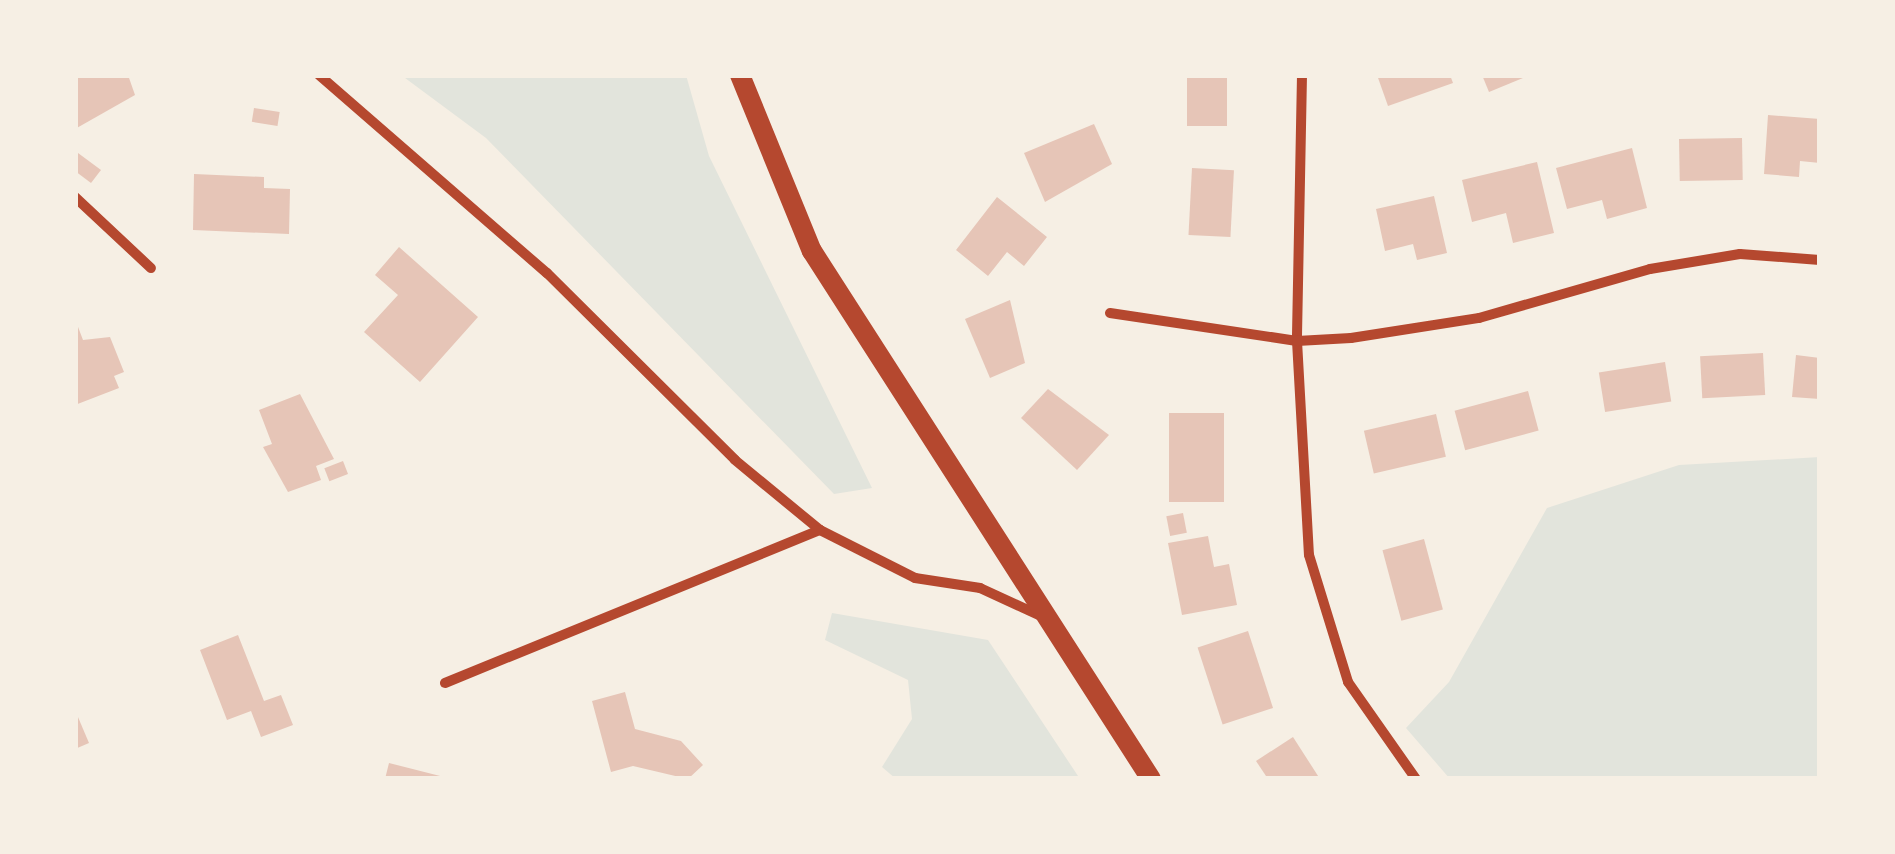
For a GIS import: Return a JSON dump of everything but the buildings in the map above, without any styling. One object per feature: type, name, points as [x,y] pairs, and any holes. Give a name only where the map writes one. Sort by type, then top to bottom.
[{"type":"main road","points":[[740,75],[812,251],[1151,779]]},
{"type":"street","points":[[319,75],[547,273],[735,460],[820,530],[915,578],[980,588],[1050,622]]},
{"type":"street","points":[[1302,75],[1297,341],[1309,555],[1328,635],[1373,724],[1416,779]]},
{"type":"street","points":[[75,198],[151,268]]},
{"type":"street","points":[[1110,312],[1297,341],[1479,318],[1650,269],[1740,254],[1820,260]]},
{"type":"street","points":[[445,683],[820,530]]},
{"type":"shaded area","points":[[401,75],[686,75],[709,156],[872,488],[834,494],[486,138]]},
{"type":"shaded area","points":[[1820,457],[1820,779],[1450,779],[1406,728],[1449,682],[1547,508],[1679,465]]},
{"type":"shaded area","points":[[832,613],[988,640],[1080,779],[896,779],[882,767],[912,719],[908,680],[825,640]]}]
